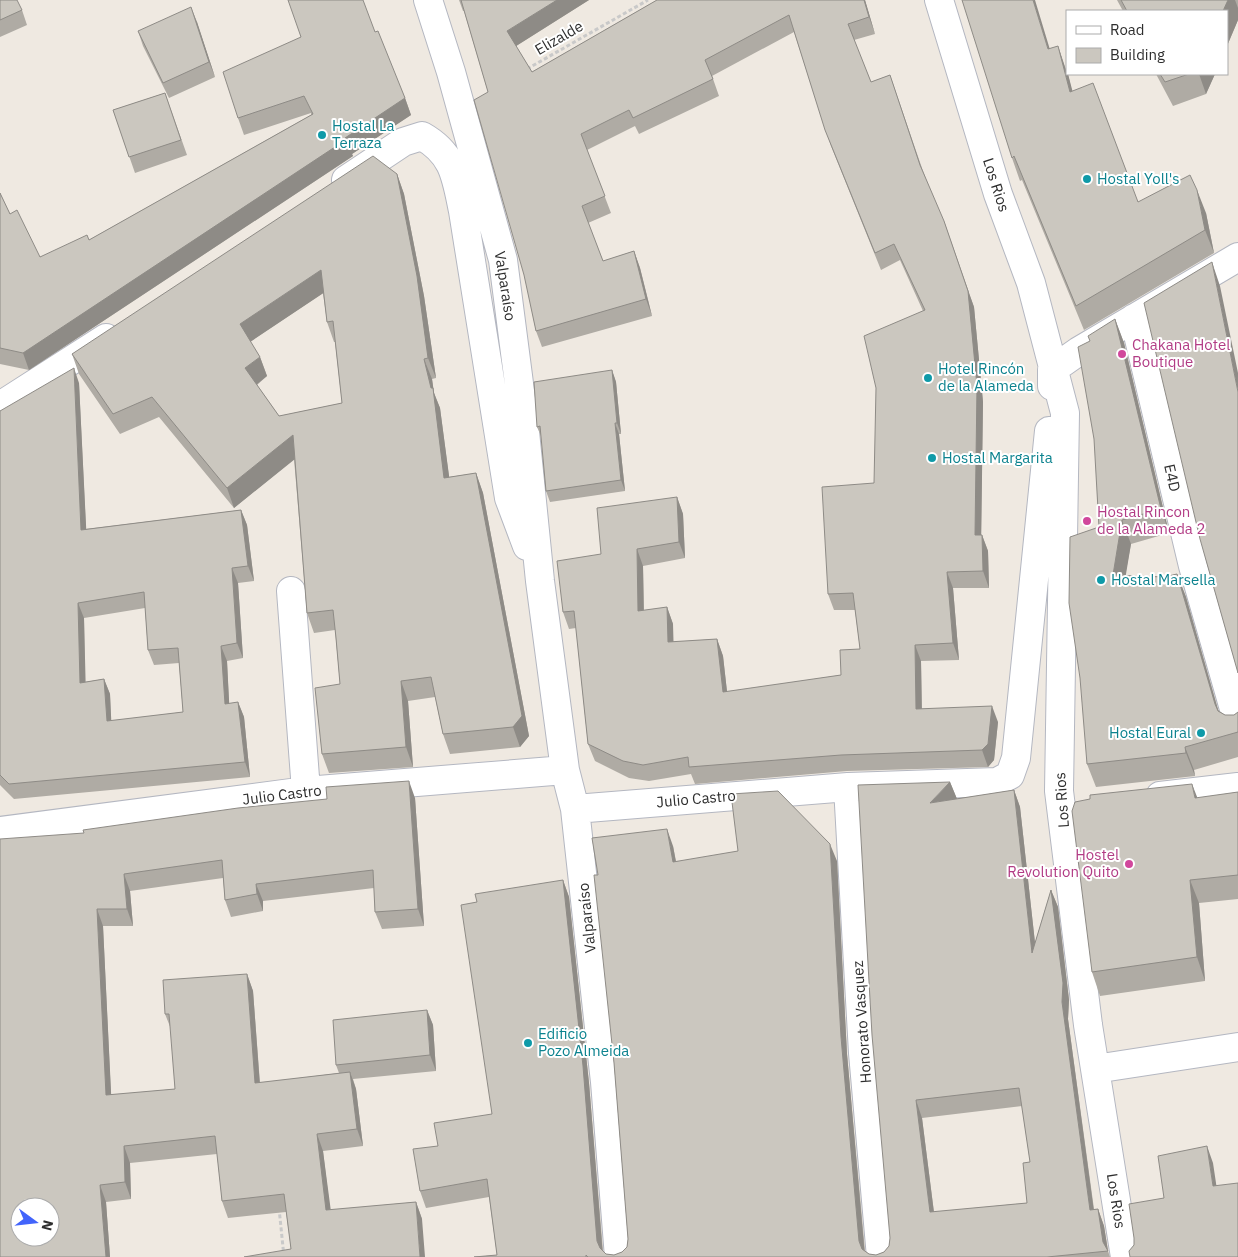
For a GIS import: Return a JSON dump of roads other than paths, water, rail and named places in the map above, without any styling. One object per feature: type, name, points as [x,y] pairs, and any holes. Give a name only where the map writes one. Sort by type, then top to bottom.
[{"type":"street","name":"Valparaíso","points":[[428,0],[451,72],[503,260],[524,422],[540,580],[565,770],[575,809],[605,1082],[619,1257]]},
{"type":"street","name":"Los Rios","points":[[939,0],[998,194],[1031,283],[1052,370],[1065,413],[1059,791],[1095,1069],[1125,1257]]},
{"type":"street","name":"Valparaíso","points":[[322,196],[403,142],[422,136],[437,145],[454,168],[463,211],[509,498],[540,580]]},
{"type":"street","points":[[1052,370],[1079,351],[1238,257]]},
{"type":"street","name":"E4D","points":[[1134,318],[1193,566],[1238,723]]},
{"type":"street","points":[[0,406],[130,322]]},
{"type":"street","name":"Los Rios","points":[[997,782],[1010,775],[1016,758],[1050,417],[1052,370]]},
{"type":"street","points":[[291,591],[306,791]]},
{"type":"street","name":"Julio Castro","points":[[0,831],[306,791],[565,770]]},
{"type":"street","name":"Julio Castro","points":[[575,809],[848,787],[997,782]]},
{"type":"street","name":"Honorato Vasquez","points":[[848,787],[863,1053],[881,1257]]},
{"type":"street","points":[[1140,798],[1238,788]]},
{"type":"street","points":[[1061,807],[1091,804]]},
{"type":"street","points":[[1095,1069],[1238,1047]]},
{"type":"place","name":"Hostal La Terraza","points":[[322,135]]},
{"type":"place","name":"Hostal Yoll's","points":[[1087,179]]},
{"type":"place","name":"Chakana Hotel Boutique","points":[[1122,354]]},
{"type":"place","name":"Hotel Rincón de la Alameda","points":[[928,378]]},
{"type":"place","name":"Hostal Margarita","points":[[932,458]]},
{"type":"place","name":"Hostal Rincon de la Alameda 2","points":[[1087,521]]},
{"type":"place","name":"Hostal Marsella","points":[[1101,580]]},
{"type":"place","name":"Hostal Eural","points":[[1201,733]]},
{"type":"place","name":"Hostel Revolution Quito","points":[[1129,864]]},
{"type":"place","name":"Edificio Pozo Almeida","points":[[528,1043]]}]
